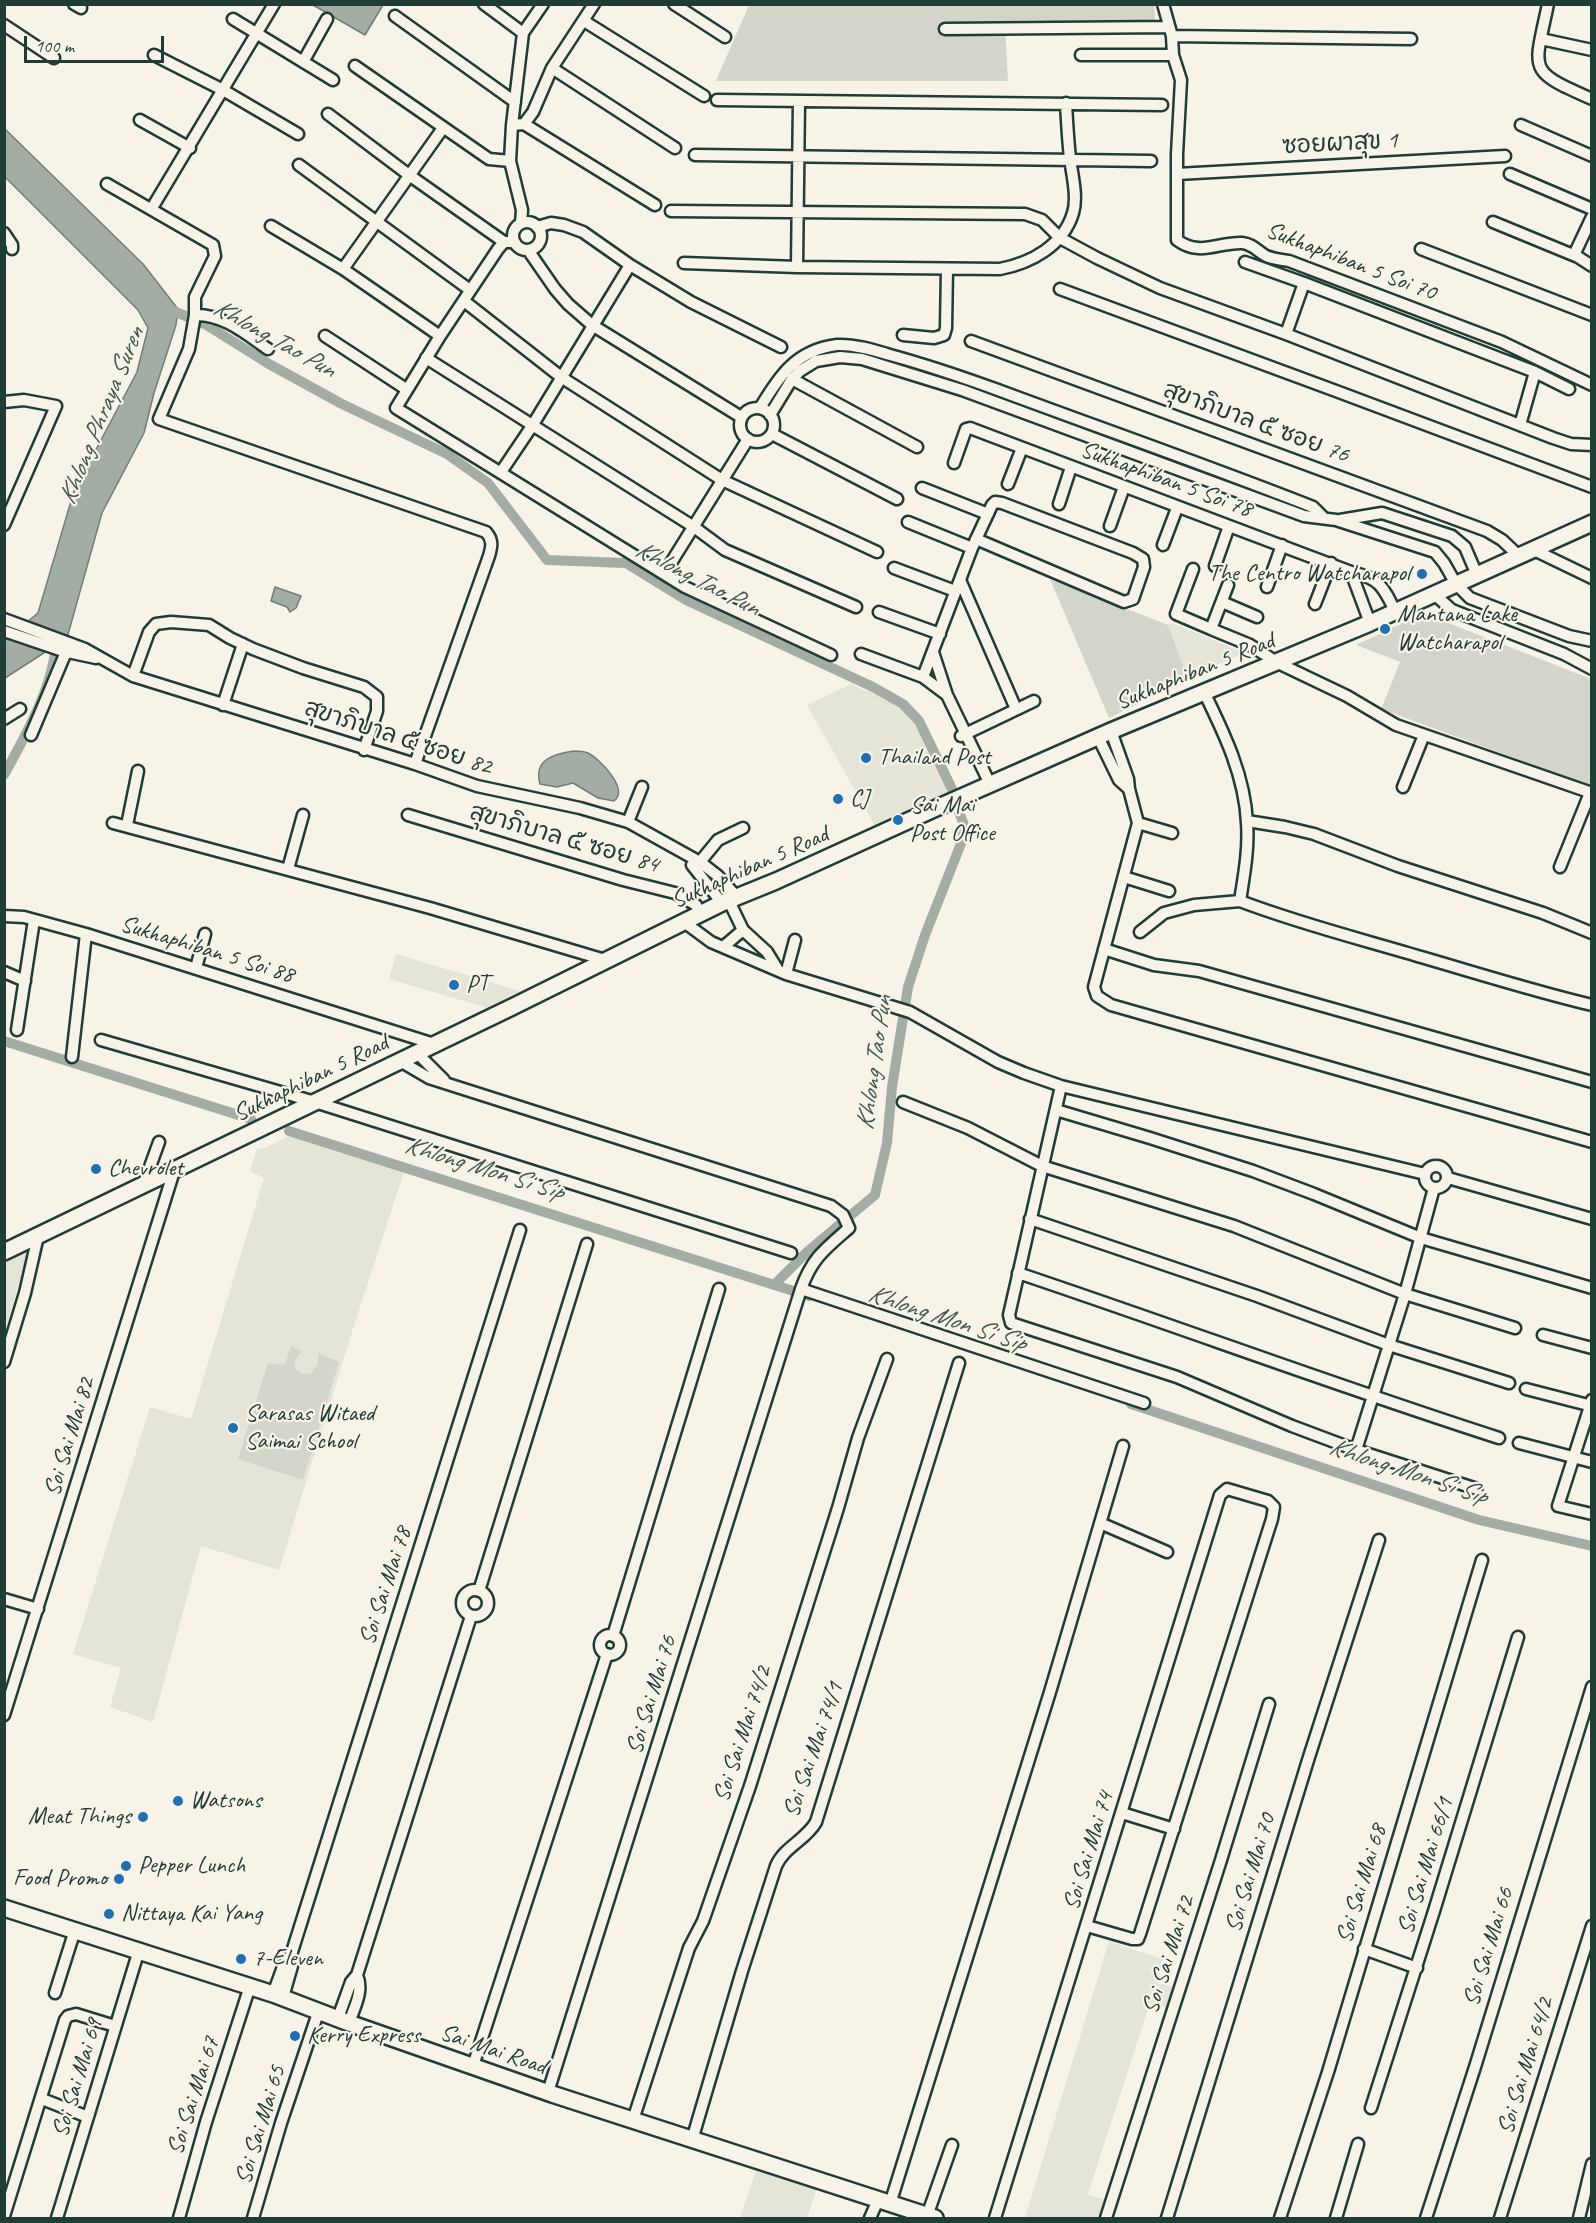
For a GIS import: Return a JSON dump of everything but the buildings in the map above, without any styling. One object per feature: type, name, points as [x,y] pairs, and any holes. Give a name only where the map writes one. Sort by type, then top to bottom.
[{"type":"main road","name":"Sukhaphiban 5 Road","points":[[4,1252],[262,1129],[729,900],[787,877],[1104,734],[1370,623],[1592,523]]},
{"type":"main road","name":"Sai Mai Road","points":[[4,1908],[278,1995],[548,2092],[931,2217]]},
{"type":"street","points":[[152,208],[190,148],[274,4]]},
{"type":"street","points":[[484,4],[523,33]]},
{"type":"street","points":[[543,4],[523,33],[514,102],[510,161],[522,210],[521,223],[471,290],[406,388],[396,408],[664,574],[703,596],[831,655]]},
{"type":"street","points":[[524,124],[533,112],[552,68],[594,4]]},
{"type":"street","points":[[674,4],[725,37]]},
{"type":"street","name":"Sukhaphiban 5 Soi 70","points":[[1163,4],[1180,80],[1177,174],[1178,240],[1181,243],[1201,248],[1241,243],[1254,246],[1266,256],[1289,261],[1502,342],[1592,385]]},
{"type":"street","points":[[1548,4],[1537,56],[1540,70],[1556,83],[1592,99]]},
{"type":"street","points":[[396,16],[514,102]]},
{"type":"street","points":[[233,19],[333,80]]},
{"type":"street","points":[[303,62],[327,19]]},
{"type":"street","points":[[584,21],[704,96]]},
{"type":"street","points":[[4,25],[54,58]]},
{"type":"street","points":[[945,29],[1170,32],[1411,39]]},
{"type":"street","points":[[1541,39],[1592,50]]},
{"type":"street","points":[[154,55],[223,90],[298,134]]},
{"type":"street","points":[[1081,55],[1173,56]]},
{"type":"street","points":[[355,66],[489,159],[510,161]]},
{"type":"street","points":[[552,68],[675,148]]},
{"type":"street","points":[[717,100],[1162,105]]},
{"type":"street","points":[[798,267],[799,101]]},
{"type":"street","points":[[684,263],[947,269],[1000,269],[1016,266],[1041,255],[1060,238],[1074,213],[1066,103]]},
{"type":"street","points":[[328,114],[409,175],[520,248],[528,250],[536,247],[541,239],[537,226]]},
{"type":"street","points":[[140,120],[190,148]]},
{"type":"street","points":[[512,125],[524,124],[654,205]]},
{"type":"street","points":[[1521,125],[1592,156]]},
{"type":"street","points":[[343,269],[443,128]]},
{"type":"street","points":[[695,155],[1151,161]]},
{"type":"street","name":"ซอยผาสุข 1","points":[[1177,174],[1505,156]]},
{"type":"street","points":[[299,165],[471,290]]},
{"type":"street","points":[[1510,174],[1592,209]]},
{"type":"street","points":[[107,184],[213,245],[215,256],[212,265],[195,297],[189,349],[159,419],[486,532],[490,537],[492,544],[489,556],[415,764]]},
{"type":"street","points":[[671,211],[1025,214],[1042,220],[1060,238],[1160,288],[1571,444],[1592,446]]},
{"type":"street","points":[[1574,255],[1592,217]]},
{"type":"street","points":[[521,223],[530,222],[537,226],[551,223],[583,232],[630,265],[691,302],[781,347]]},
{"type":"street","points":[[1493,222],[1574,255],[1592,266]]},
{"type":"street","points":[[271,226],[343,269],[440,336]]},
{"type":"street","points":[[4,233],[12,249]]},
{"type":"street","points":[[1421,249],[1592,315]]},
{"type":"street","points":[[528,250],[555,289],[592,325],[741,417]]},
{"type":"street","points":[[1245,262],[1535,372],[1569,389]]},
{"type":"street","points":[[501,472],[532,426],[630,265]]},
{"type":"street","points":[[903,335],[934,338],[944,335],[947,269]]},
{"type":"street","points":[[1286,334],[1304,283]]},
{"type":"street","points":[[1060,289],[1592,487]]},
{"type":"street","points":[[464,301],[561,377],[722,480],[877,552]]},
{"type":"street","points":[[194,320],[209,315],[234,326],[268,349]]},
{"type":"street","points":[[325,336],[406,388]]},
{"type":"street","name":"สุขาภิบาล ๕ ซอย 76","points":[[971,341],[1487,531],[1502,540],[1519,556]]},
{"type":"street","points":[[760,408],[782,373],[795,362],[820,349],[839,345],[859,347],[917,363],[1145,444],[1313,507],[1324,518]]},
{"type":"street","points":[[770,415],[792,380],[800,371],[816,361],[840,357],[862,359],[962,390],[1304,516],[1336,520],[1435,552],[1456,584],[1470,598],[1569,636],[1592,641]]},
{"type":"street","points":[[426,358],[694,527],[725,550],[856,607]]},
{"type":"street","points":[[909,374],[917,363]]},
{"type":"street","points":[[1520,424],[1535,372]]},
{"type":"street","points":[[792,380],[917,447]]},
{"type":"street","points":[[4,402],[24,400],[56,406],[5,520]]},
{"type":"street","points":[[760,408],[770,415],[774,426],[772,434],[762,441],[748,439],[741,432],[741,417],[749,409],[760,408]]},
{"type":"street","name":"Sukhaphiban 5 Soi 78","points":[[954,463],[966,429],[970,428],[1177,508],[1373,578],[1387,594],[1395,611]]},
{"type":"street","points":[[772,434],[897,499]]},
{"type":"street","points":[[664,574],[748,439]]},
{"type":"street","points":[[1140,456],[1145,444]]},
{"type":"street","points":[[1008,484],[1022,448]]},
{"type":"street","points":[[1059,504],[1071,467]]},
{"type":"street","points":[[1110,526],[1124,487]]},
{"type":"street","points":[[922,488],[988,514]]},
{"type":"street","points":[[908,522],[974,544],[1124,602],[1133,599],[1144,567],[1140,556],[995,502],[974,544],[923,676]]},
{"type":"street","points":[[1163,545],[1177,508]]},
{"type":"street","points":[[1336,520],[1382,513],[1452,536],[1465,547],[1477,575]]},
{"type":"street","points":[[1215,567],[1229,526]]},
{"type":"street","points":[[1267,587],[1282,545]]},
{"type":"street","points":[[1534,550],[1592,578]]},
{"type":"street","points":[[1315,604],[1330,563]]},
{"type":"street","points":[[894,568],[956,591]]},
{"type":"street","points":[[1193,570],[1176,614],[1250,645],[1278,663],[1347,696],[1396,725],[1591,793],[1560,867]]},
{"type":"street","points":[[1351,572],[1370,623]]},
{"type":"street","points":[[960,580],[1016,709]]},
{"type":"street","points":[[1211,629],[1228,585]]},
{"type":"street","points":[[1434,594],[1452,610],[1564,654],[1592,669]]},
{"type":"street","points":[[1452,610],[1470,598]]},
{"type":"street","points":[[1222,602],[1257,617]]},
{"type":"street","points":[[879,612],[940,634]]},
{"type":"street","name":"สุขาภิบาล ๕ ซอย 82","points":[[4,619],[66,649]]},
{"type":"street","points":[[133,676],[149,632],[156,624],[171,622],[209,625],[243,644],[303,668],[364,687],[371,692],[377,697],[377,711],[364,750]]},
{"type":"street","name":"สุขาภิบาล ๕ ซอย 82","points":[[4,631],[66,649],[85,649],[133,676],[364,750],[415,764],[477,786],[579,808],[628,822],[718,876],[729,900]]},
{"type":"street","points":[[1564,654],[1569,636]]},
{"type":"street","points":[[223,705],[243,644]]},
{"type":"street","points":[[31,735],[66,649]]},
{"type":"street","points":[[933,652],[962,732],[988,786]]},
{"type":"street","points":[[861,654],[923,676],[947,695]]},
{"type":"street","points":[[1204,692],[1234,757],[1243,790],[1247,821],[1247,854],[1240,901]]},
{"type":"street","points":[[962,732],[1034,701]]},
{"type":"street","points":[[4,719],[20,709]]},
{"type":"street","points":[[1104,734],[1126,773],[1138,823],[1094,987],[1097,996],[1111,1005],[1592,1142]]},
{"type":"street","points":[[1403,787],[1424,735]]},
{"type":"street","points":[[127,825],[138,771]]},
{"type":"street","points":[[628,822],[642,787]]},
{"type":"street","points":[[288,869],[303,815]]},
{"type":"street","name":"สุขาภิบาล ๕ ซอย 84","points":[[408,815],[623,880],[675,893],[696,905],[701,915]]},
{"type":"street","points":[[1247,821],[1285,826],[1314,834],[1398,866],[1543,913],[1592,933]]},
{"type":"street","points":[[114,823],[430,908],[605,960]]},
{"type":"street","points":[[1138,823],[1172,833]]},
{"type":"street","points":[[698,865],[718,840],[743,828]]},
{"type":"street","name":"สุขาภิบาล ๕ ซอย 82","points":[[698,865],[729,900]]},
{"type":"street","points":[[1124,877],[1169,891]]},
{"type":"street","points":[[729,900],[743,930],[767,952],[782,972]]},
{"type":"street","points":[[1140,932],[1164,913],[1194,905],[1240,901],[1311,927],[1592,1005]]},
{"type":"street","points":[[4,916],[13,915],[86,934]]},
{"type":"street","points":[[17,1030],[34,920]]},
{"type":"street","points":[[684,922],[711,942],[782,972],[906,1010],[998,1062],[1061,1086],[1425,1174]]},
{"type":"street","points":[[723,947],[743,930]]},
{"type":"street","name":"Sukhaphiban 5 Soi 88","points":[[72,1057],[86,934],[434,1044]]},
{"type":"street","points":[[196,968],[205,934]]},
{"type":"street","points":[[782,972],[795,940]]},
{"type":"street","points":[[1104,949],[1154,965],[1209,973],[1592,1082]]},
{"type":"street","points":[[4,972],[25,981]]},
{"type":"street","points":[[101,1040],[315,1102],[790,1252]]},
{"type":"street","points":[[416,1052],[446,1082]]},
{"type":"street","points":[[400,1061],[421,1075],[446,1082]]},
{"type":"street","name":"Soi Sai Mai 76","points":[[446,1082],[644,1148],[831,1206],[845,1219],[849,1228],[818,1255],[811,1265],[801,1291],[548,2092]]},
{"type":"street","points":[[1061,1086],[1009,1315],[1011,1323],[1177,1377],[1292,1426],[1477,1489]]},
{"type":"street","points":[[903,1102],[968,1128],[1042,1166],[1234,1226],[1405,1294],[1515,1328]]},
{"type":"street","points":[[1056,1110],[1150,1137],[1253,1171],[1421,1238],[1592,1288]]},
{"type":"street","points":[[143,1186],[159,1142]]},
{"type":"street","points":[[1425,1174],[1430,1168],[1438,1166],[1445,1170],[1448,1178]]},
{"type":"street","name":"Soi Sai Mai 82","points":[[4,1716],[174,1171]]},
{"type":"street","points":[[1425,1174],[1427,1184],[1434,1188],[1441,1188],[1448,1178]]},
{"type":"street","points":[[1448,1178],[1592,1219]]},
{"type":"street","points":[[1356,1449],[1405,1294],[1434,1188]]},
{"type":"street","points":[[1030,1219],[1247,1292],[1389,1345],[1509,1383]]},
{"type":"street","name":"Soi Sai Mai 78","points":[[278,1995],[292,1966],[291,1955],[520,1230]]},
{"type":"street","points":[[4,1362],[25,1293],[38,1236]]},
{"type":"street","points":[[479,1591],[587,1244]]},
{"type":"street","points":[[1018,1273],[1371,1397],[1499,1438]]},
{"type":"street","points":[[473,2066],[607,1654],[601,1649],[601,1642],[605,1636],[613,1636],[718,1288]]},
{"type":"street","points":[[801,1291],[1144,1403]]},
{"type":"street","points":[[1543,1335],[1592,1348]]},
{"type":"street","name":"Soi Sai Mai 74/2","points":[[633,2120],[689,1948],[703,1921],[750,1786],[858,1438],[887,1359]]},
{"type":"street","name":"Soi Sai Mai 74/1","points":[[692,2140],[776,1866],[784,1853],[808,1833],[816,1822],[959,1363]]},
{"type":"street","points":[[1526,1389],[1591,1404],[1558,1506],[1592,1514]]},
{"type":"street","points":[[1519,1443],[1592,1462]]},
{"type":"street","points":[[870,2218],[884,2202],[1046,1703],[1124,1446]]},
{"type":"street","name":"Soi Sai Mai 74","points":[[995,2218],[1220,1495],[1227,1489],[1272,1504],[1274,1511],[1174,1829]]},
{"type":"street","points":[[1100,1523],[1167,1552]]},
{"type":"street","name":"Soi Sai Mai 70","points":[[1168,2216],[1312,1746],[1379,1540]]},
{"type":"street","name":"Soi Sai Mai 68","points":[[1280,2218],[1328,2072],[1482,1560]]},
{"type":"street","points":[[468,1591],[479,1591],[488,1597],[489,1606],[480,1616],[471,1616],[462,1606],[463,1598],[468,1591]]},
{"type":"street","points":[[4,1599],[38,1609]]},
{"type":"street","points":[[344,2020],[359,1992],[360,1983],[357,1976],[471,1616]]},
{"type":"street","name":"Soi Sai Mai 66/1","points":[[1371,2108],[1417,1968],[1518,1637]]},
{"type":"street","name":"Soi Sai Mai 66","points":[[1426,2218],[1592,1687]]},
{"type":"street","name":"Soi Sai Mai 72","points":[[1106,2218],[1269,1704]]},
{"type":"street","points":[[1087,1926],[1132,1939],[1138,1938],[1174,1829],[1122,1813]]},
{"type":"street","name":"Soi Sai Mai 64/2","points":[[1500,2218],[1592,1926]]},
{"type":"street","points":[[55,1993],[75,1930]]},
{"type":"street","points":[[1364,1949],[1417,1968]]},
{"type":"street","name":"Soi Sai Mai 69","points":[[57,2218],[139,1950]]},
{"type":"street","name":"Soi Sai Mai 67","points":[[178,2218],[250,1986]]},
{"type":"street","name":"Soi Sai Mai 65","points":[[253,2218],[281,2123],[319,2010]]},
{"type":"street","points":[[4,2217],[68,2016],[76,2014],[115,2026]]},
{"type":"street","points":[[42,2099],[88,2117]]},
{"type":"street","points":[[1336,2218],[1358,2144]]},
{"type":"street","points":[[931,2217],[952,2145]]},
{"type":"street","points":[[1579,2218],[1592,2164]]},
{"type":"street","points":[[1168,2216],[1181,2218]]},
{"type":"shaded area","points":[[383,4],[365,35],[313,5]]},
{"type":"shaded area","points":[[749,5],[1154,5],[1156,30],[1005,26],[1008,81],[716,81]]},
{"type":"shaded area","points":[[5,129],[143,264],[178,309],[176,325],[144,433],[102,513],[67,638],[5,678],[5,640],[38,613],[74,491],[137,372],[148,328],[138,310],[5,177]]},
{"type":"shaded area","points":[[1050,579],[1168,625],[1188,679],[1109,718]]},
{"type":"shaded area","points":[[275,587],[301,596],[296,608],[290,612],[287,607],[271,601]]},
{"type":"shaded area","points":[[1423,613],[1591,679],[1591,786],[1381,709],[1400,662],[1356,645]]},
{"type":"shaded area","points":[[1173,623],[1244,653],[1188,679],[1168,625]]},
{"type":"shaded area","points":[[851,684],[866,691],[876,690],[902,706],[915,721],[950,791],[875,826],[807,705]]},
{"type":"shaded area","points":[[574,751],[585,752],[593,756],[612,775],[618,790],[618,796],[614,801],[598,798],[573,783],[557,787],[540,784],[542,763],[553,756]]},
{"type":"shaded area","name":"PT","points":[[396,954],[520,991],[488,1008],[389,979]]},
{"type":"shaded area","name":"Sarasas Witaed Saimai School","points":[[289,1136],[404,1172],[279,1570],[201,1546],[153,1722],[110,1707],[121,1668],[73,1654],[150,1407],[191,1419],[264,1178],[250,1171],[257,1149],[265,1148]]},
{"type":"shaded area","points":[[32,1239],[5,1331],[5,1252]]},
{"type":"shaded area","points":[[291,1346],[302,1351],[294,1362],[296,1369],[302,1374],[310,1374],[318,1364],[318,1353],[339,1362],[303,1480],[238,1459],[268,1363],[285,1365]]},
{"type":"shaded area","points":[[1109,1941],[1162,1959],[1155,1982],[1176,1988],[1170,2008],[1150,2003],[1088,2194],[1108,2201],[1103,2218],[1025,2218]]},
{"type":"shaded area","points":[[760,2159],[820,2180],[807,2218],[740,2218]]},
{"type":"waterway","name":"Khlong Tao Pun","points":[[166,308],[205,324],[269,364],[342,404],[447,454],[488,483],[547,560],[626,563],[686,600],[873,687],[903,704],[919,721],[952,789]]},
{"type":"waterway","points":[[4,775],[44,693],[50,676],[56,642]]},
{"type":"waterway","name":"Khlong Tao Pun","points":[[774,1285],[808,1251],[875,1195],[887,1143],[892,1087],[908,987],[925,935],[962,841],[964,825],[959,812]]},
{"type":"waterway","name":"Khlong Mon Si Sip","points":[[4,1041],[251,1119]]},
{"type":"waterway","name":"Khlong Mon Si Sip","points":[[289,1131],[809,1296]]},
{"type":"waterway","name":"Khlong Mon Si Sip","points":[[1131,1404],[1479,1520],[1592,1546]]},
{"type":"place","name":"The Centro Watcharapol","points":[[1422,574]]},
{"type":"place","name":"Mantana Lake Watcharapol","points":[[1385,629]]},
{"type":"place","name":"Thailand Post","points":[[866,758]]},
{"type":"place","name":"CJ","points":[[838,799]]},
{"type":"place","name":"Sai Mai Post Office","points":[[898,820]]},
{"type":"place","name":"PT","points":[[454,985]]},
{"type":"place","name":"Chevrolet","points":[[96,1169]]},
{"type":"place","name":"Sarasas Witaed Saimai School","points":[[233,1428]]},
{"type":"place","name":"Watsons","points":[[178,1801]]},
{"type":"place","name":"Meat Things","points":[[143,1817]]},
{"type":"place","name":"Pepper Lunch","points":[[126,1866]]},
{"type":"place","name":"Food Promo","points":[[119,1879]]},
{"type":"place","name":"Nittaya Kai Yang","points":[[109,1914]]},
{"type":"place","name":"7-Eleven","points":[[241,1959]]},
{"type":"place","name":"Kerry Express","points":[[295,2036]]},
{"type":"water label","name":"Khlong Phraya Suren","points":[[102,416]]}]
